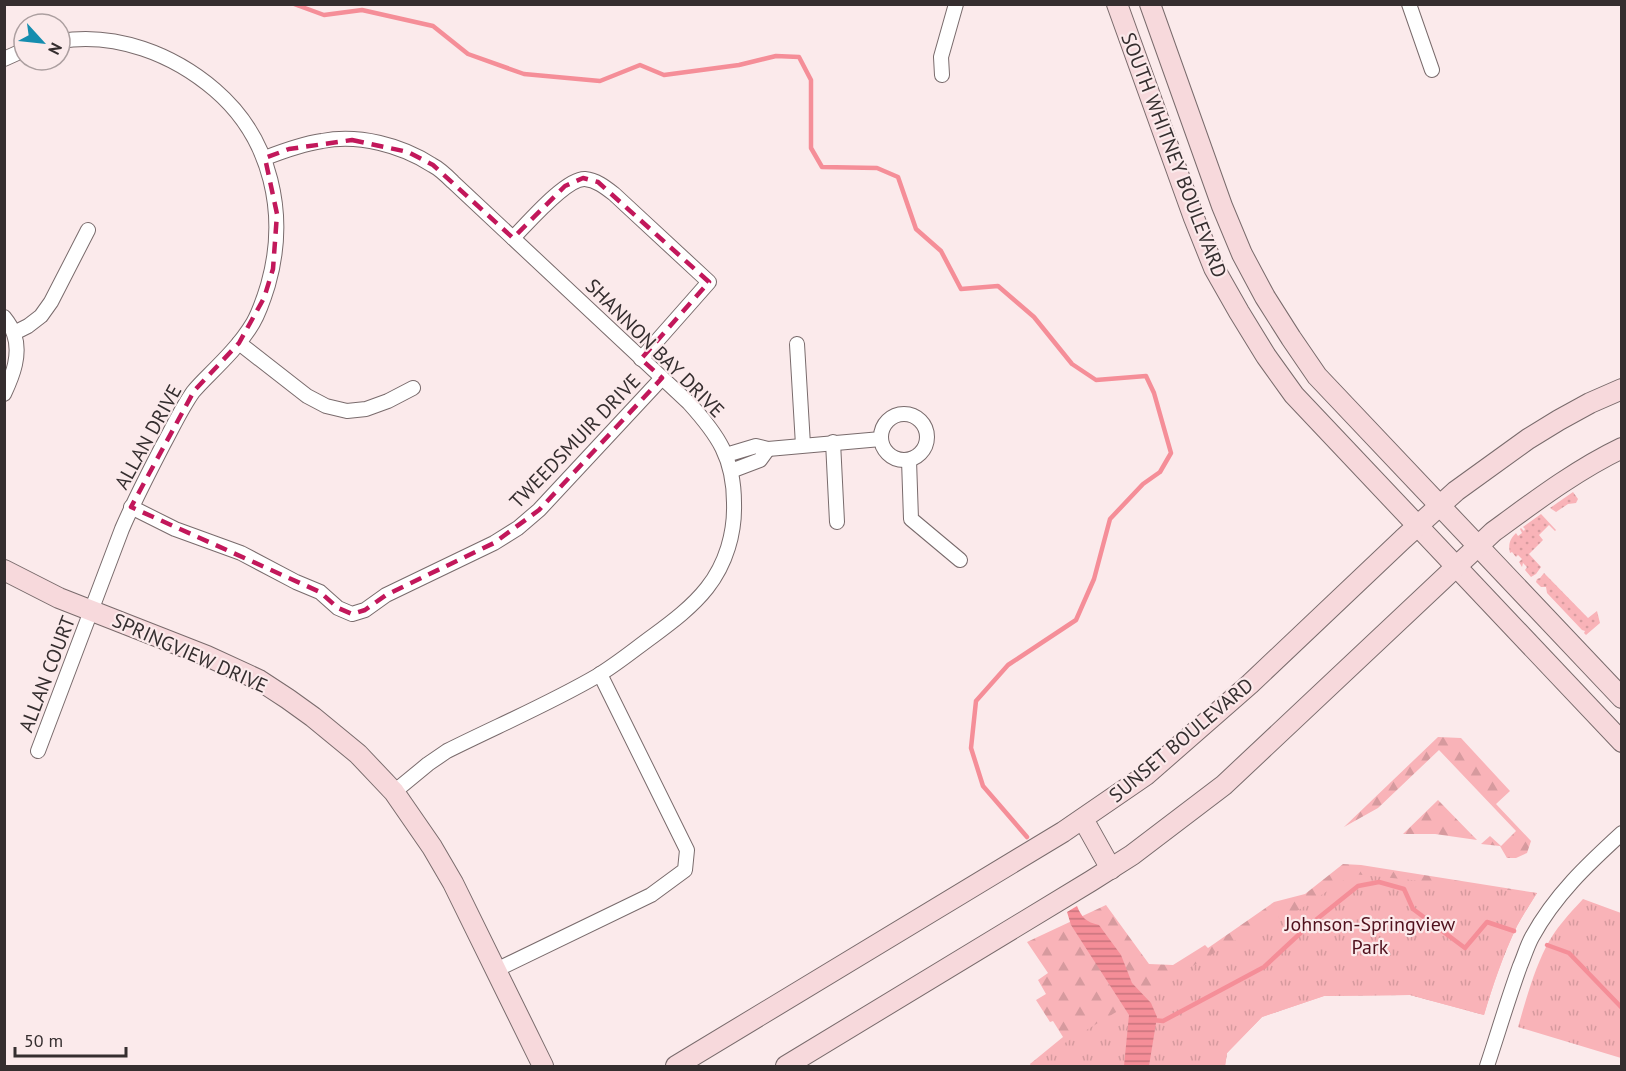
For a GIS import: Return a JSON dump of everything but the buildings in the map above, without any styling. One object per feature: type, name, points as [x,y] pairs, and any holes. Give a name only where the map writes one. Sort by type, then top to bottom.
[{"type":"street","points":[[942,75],[941,57],[956,4]]},
{"type":"street","name":"SOUTH WHITNEY BOULEVARD","points":[[1117,4],[1214,268],[1266,356],[1294,395],[1622,742]]},
{"type":"street","name":"SOUTH WHITNEY BOULEVARD","points":[[1150,4],[1222,206],[1242,254],[1291,338],[1317,376],[1622,698]]},
{"type":"street","points":[[1408,4],[1432,70]]},
{"type":"street","name":"ALLAN DRIVE","points":[[72,39],[97,39],[123,43],[150,51],[178,63],[219,93],[238,113],[265,158],[277,214],[273,269],[254,322],[239,343],[194,391],[176,422],[131,507],[92,611]]},
{"type":"street","name":"SHANNON BAY DRIVE","points":[[265,158],[324,140],[352,140],[380,142],[408,152],[433,165],[642,359],[708,424],[720,442],[730,471],[735,514],[732,539],[708,588],[673,621],[600,674],[447,751],[394,792]]},
{"type":"street","points":[[513,238],[565,186],[583,178],[598,182],[614,194],[709,282],[642,359]]},
{"type":"street","points":[[14,333],[41,316],[51,302],[88,230]]},
{"type":"street","points":[[4,317],[14,333],[17,353],[14,373],[4,394]]},
{"type":"street","points":[[239,343],[307,396],[326,406],[347,411],[366,409],[388,401],[412,388]]},
{"type":"street","points":[[797,344],[803,445]]},
{"type":"street","name":"TWEEDSMUIR DRIVE","points":[[131,507],[176,529],[241,554],[320,592],[338,608],[352,614],[365,610],[386,595],[494,543],[518,528],[539,510],[662,378]]},
{"type":"street","name":"SUNSET BOULEVARD","points":[[676,1066],[1083,819],[1146,775],[1250,684],[1456,491],[1489,466],[1559,420],[1622,389]]},
{"type":"street","points":[[902,414],[911,415],[919,420],[925,427],[927,436],[926,445],[921,453],[909,460],[896,459],[889,455],[883,448],[881,439],[886,422],[902,414]]},
{"type":"street","points":[[726,455],[756,446],[768,449],[881,439]]},
{"type":"street","points":[[833,442],[837,522]]},
{"type":"street","points":[[786,1066],[1111,868],[1166,830],[1224,784],[1494,532],[1572,477],[1622,448]]},
{"type":"street","points":[[730,471],[760,460],[768,449]]},
{"type":"street","points":[[909,460],[910,519],[960,560]]},
{"type":"street","name":"SPRINGVIEW DRIVE","points":[[4,570],[59,598],[215,660],[259,680],[337,735],[358,754],[394,792],[432,847],[453,883],[543,1066]]},
{"type":"street","name":"ALLAN COURT","points":[[38,751],[92,611]]},
{"type":"street","points":[[496,970],[651,895],[685,870],[687,850],[600,674]]},
{"type":"street","points":[[1083,819],[1111,868]]},
{"type":"street","points":[[1487,1066],[1516,978],[1532,938],[1564,889],[1622,833]]},
{"type":"highlighted area","points":[[352,140],[408,152],[433,165],[513,238],[565,186],[583,178],[598,182],[709,282],[641,359],[662,378],[539,510],[494,543],[386,595],[365,610],[352,614],[338,608],[320,592],[131,507],[194,391],[239,343],[264,298],[273,269],[277,214],[265,158],[289,149]]},
{"type":"green space","points":[[1573,492],[1578,499],[1576,503],[1568,504],[1556,512],[1550,508]]},
{"type":"green space","points":[[1541,514],[1556,530],[1549,525],[1539,535],[1543,540],[1529,554],[1541,567],[1531,577],[1525,570],[1527,567],[1523,563],[1522,567],[1519,562],[1522,559],[1510,553],[1509,544],[1516,533],[1518,536],[1522,533],[1521,528],[1524,531],[1523,527]]},
{"type":"green space","points":[[1544,573],[1588,618],[1597,611],[1600,623],[1586,635],[1585,631],[1547,593],[1546,587],[1541,587],[1536,582]]},
{"type":"green space","points":[[1438,737],[1461,738],[1510,791],[1496,804],[1531,841],[1527,853],[1516,858],[1507,858],[1500,846],[1481,844],[1490,836],[1501,846],[1516,831],[1439,750],[1378,808],[1344,827]]},
{"type":"green space","points":[[1438,800],[1477,840],[1435,834],[1403,834]]},
{"type":"green space","name":"Johnson-Springview Park","points":[[1343,864],[1537,893],[1512,937],[1484,1015],[1410,995],[1324,996],[1262,1017],[1227,1053],[1225,1066],[1032,1066],[1030,1064],[1063,1037],[1036,1000],[1046,994],[1038,980],[1048,973],[1027,942],[1106,905],[1149,964],[1173,965],[1205,945],[1208,948],[1274,902],[1305,894]]},
{"type":"green space","name":"Johnson-Springview Park","points":[[1353,874],[1537,893],[1512,937],[1484,1015],[1410,995],[1324,996],[1262,1017],[1227,1053],[1225,1066],[1032,1066],[1030,1064],[1277,915],[1282,921]]},
{"type":"green space","points":[[1583,899],[1621,913],[1621,1058],[1518,1027],[1546,947],[1558,928]]},
{"type":"shaded area","points":[[1077,906],[1085,919],[1099,925],[1121,955],[1132,983],[1151,1003],[1157,1017],[1149,1066],[1124,1066],[1129,1015],[1071,925],[1067,912]]},
{"type":"waterway","points":[[294,4],[324,15],[362,10],[433,26],[468,54],[524,74],[600,81],[640,65],[664,75],[739,65],[776,56],[799,57],[811,80],[811,148],[822,167],[877,168],[898,177],[916,229],[941,251],[961,289],[998,286],[1034,317],[1072,364],[1096,380],[1146,376],[1154,393],[1171,453],[1160,472],[1143,484],[1110,519],[1094,579],[1076,620],[1008,665],[976,701],[971,748],[983,786],[1027,837]]},
{"type":"waterway","points":[[1152,1020],[1163,1021],[1264,967],[1307,927],[1358,886],[1379,882],[1404,889],[1413,909],[1465,948],[1487,922],[1514,931]]},
{"type":"waterway","points":[[1547,945],[1569,953],[1622,1008]]}]
